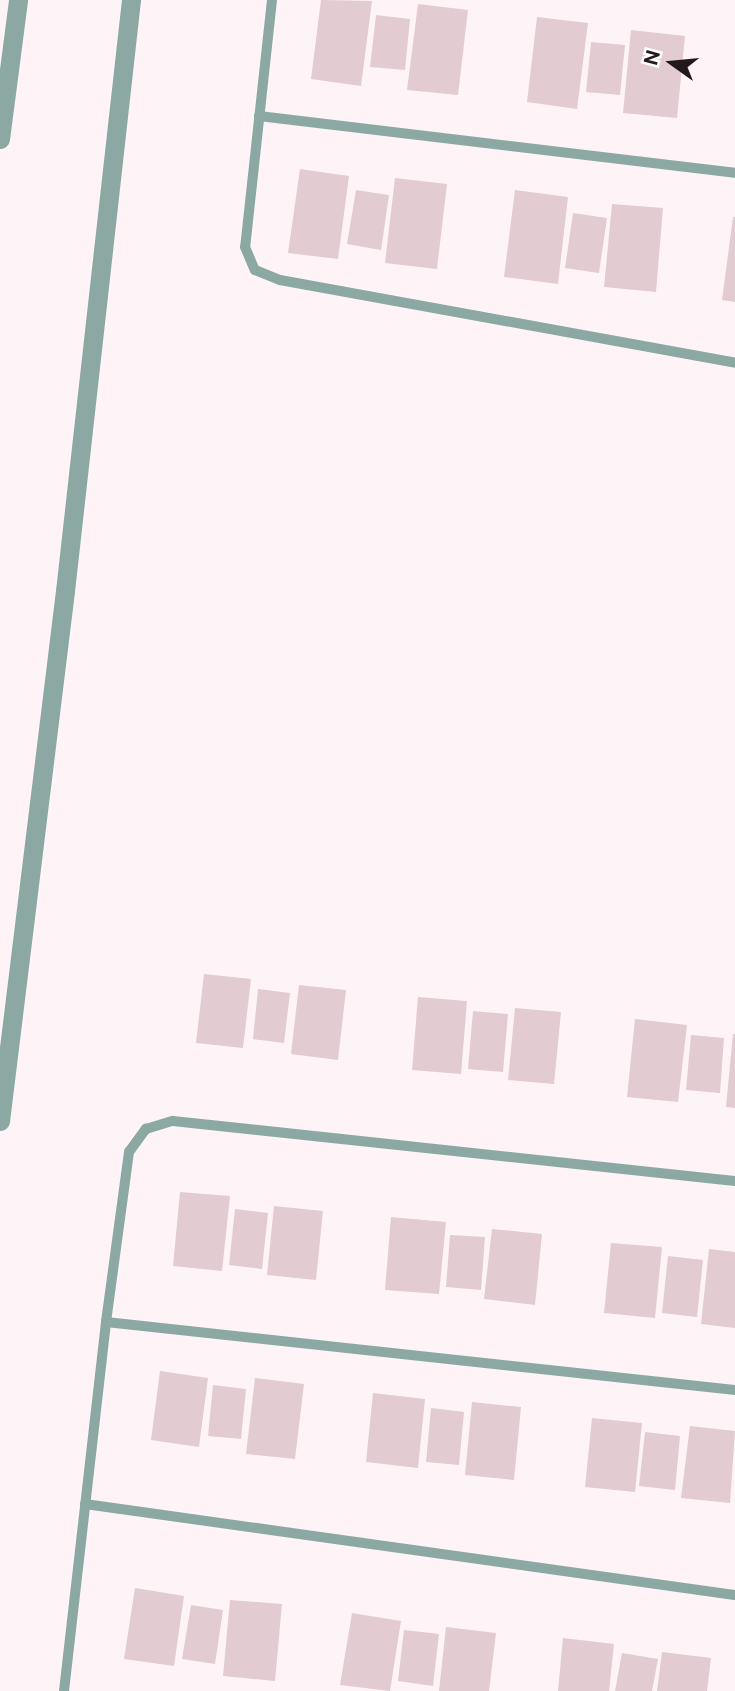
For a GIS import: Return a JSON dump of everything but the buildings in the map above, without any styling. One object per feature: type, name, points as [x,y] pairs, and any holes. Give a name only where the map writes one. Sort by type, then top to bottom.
[{"type":"street","points":[[0,139],[11,72],[18,0]]},
{"type":"street","points":[[11,72],[31,0]]},
{"type":"street","points":[[0,1121],[65,591],[131,0]]},
{"type":"lane","points":[[272,0],[245,247],[255,270],[280,280],[735,363]]},
{"type":"lane","points":[[259,116],[735,173]]},
{"type":"lane","points":[[64,1691],[106,1322],[129,1152],[146,1129],[173,1121],[735,1181]]},
{"type":"lane","points":[[106,1322],[735,1390]]},
{"type":"lane","points":[[85,1504],[735,1595]]}]
